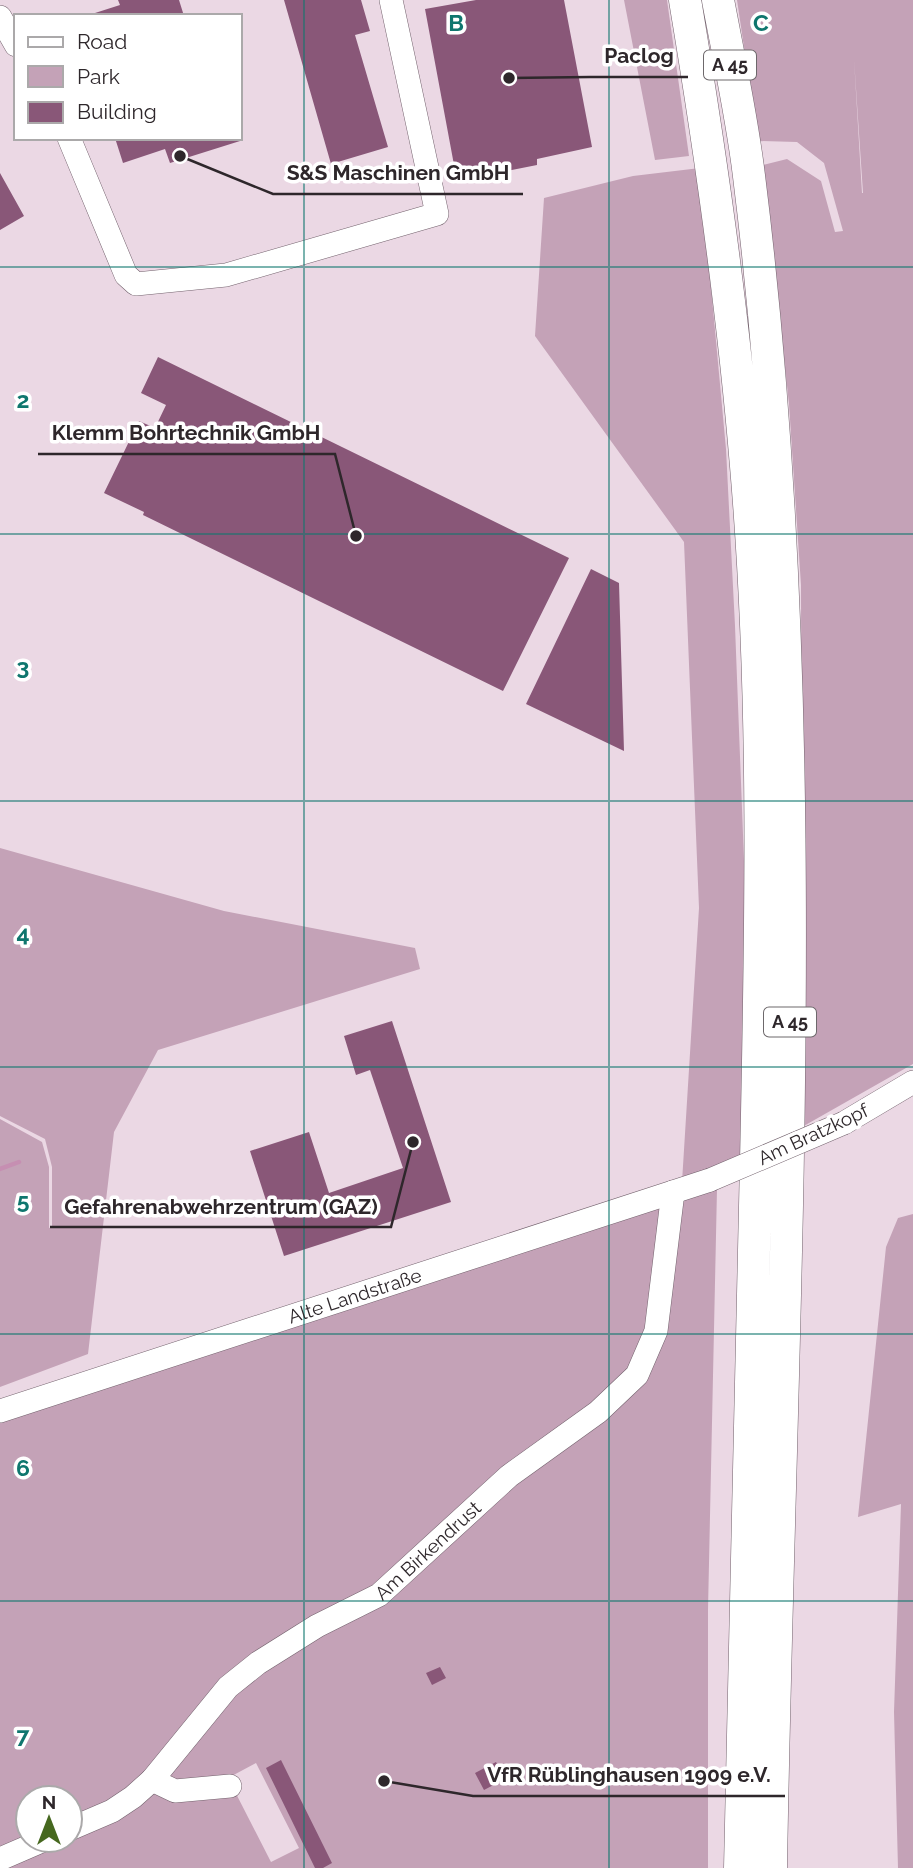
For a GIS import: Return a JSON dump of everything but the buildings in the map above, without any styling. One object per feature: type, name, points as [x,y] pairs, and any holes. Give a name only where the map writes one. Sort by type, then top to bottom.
[{"type":"highway","name":"A 45","points":[[685,0],[715,180],[747,469],[759,756],[760,987],[740,1868]]},
{"type":"highway","name":"A 45","points":[[718,0],[749,178],[776,463],[789,748],[790,986],[771,1868]]},
{"type":"street","points":[[70,140],[126,275],[136,285],[226,275],[437,214],[391,0]]},
{"type":"street","points":[[0,17],[14,42]]},
{"type":"street","name":"Am Bratzkopf","points":[[710,1180],[844,1123],[913,1082]]},
{"type":"street","name":"Alte Landstraße","points":[[0,1411],[710,1180]]},
{"type":"street","name":"Am Birkendrust","points":[[84,1823],[112,1811],[152,1780],[228,1687],[258,1663],[317,1626],[379,1595],[509,1476],[598,1412],[638,1375],[656,1331],[673,1192]]},
{"type":"street","points":[[152,1780],[175,1791],[230,1786]]},
{"type":"green space","points":[[624,0],[667,0],[689,156],[655,160]]},
{"type":"green space","points":[[737,0],[913,0],[913,1064],[802,1127],[801,585],[789,404],[763,165],[787,159],[821,181],[835,232],[843,231],[824,163],[797,142],[758,141]],"holes":[[[854,59],[863,193],[862,193]]]},
{"type":"green space","points":[[700,168],[726,449],[749,991],[744,1159],[682,1182],[699,908],[684,542],[535,336],[544,198],[633,176]]},
{"type":"green space","points":[[0,848],[224,911],[415,948],[420,969],[158,1050],[114,1132],[88,1354],[0,1387],[0,1119],[42,1142],[49,1167],[49,1228],[52,1227],[52,1167],[45,1139],[0,1116]]},
{"type":"green space","points":[[717,1189],[708,1610],[708,1868],[0,1868],[0,1419],[667,1201],[639,1377],[680,1198]],"holes":[[[256,1763],[299,1848],[271,1862],[228,1778]]]},
{"type":"green space","points":[[913,1214],[913,1868],[898,1868],[894,1712],[901,1504],[858,1517],[886,1247],[898,1218]]},
{"type":"waterway","points":[[0,1169],[19,1162]]},
{"type":"place","name":"Paclog","points":[[509,78]]},
{"type":"place","name":"S&S Maschinen GmbH","points":[[180,156]]},
{"type":"place","name":"Klemm Bohrtechnik GmbH","points":[[356,536]]},
{"type":"place","name":"Gefahrenabwehrzentrum (GAZ)","points":[[413,1142]]},
{"type":"place","name":"VfR Rüblinghausen 1909 e.V.","points":[[384,1781]]}]
